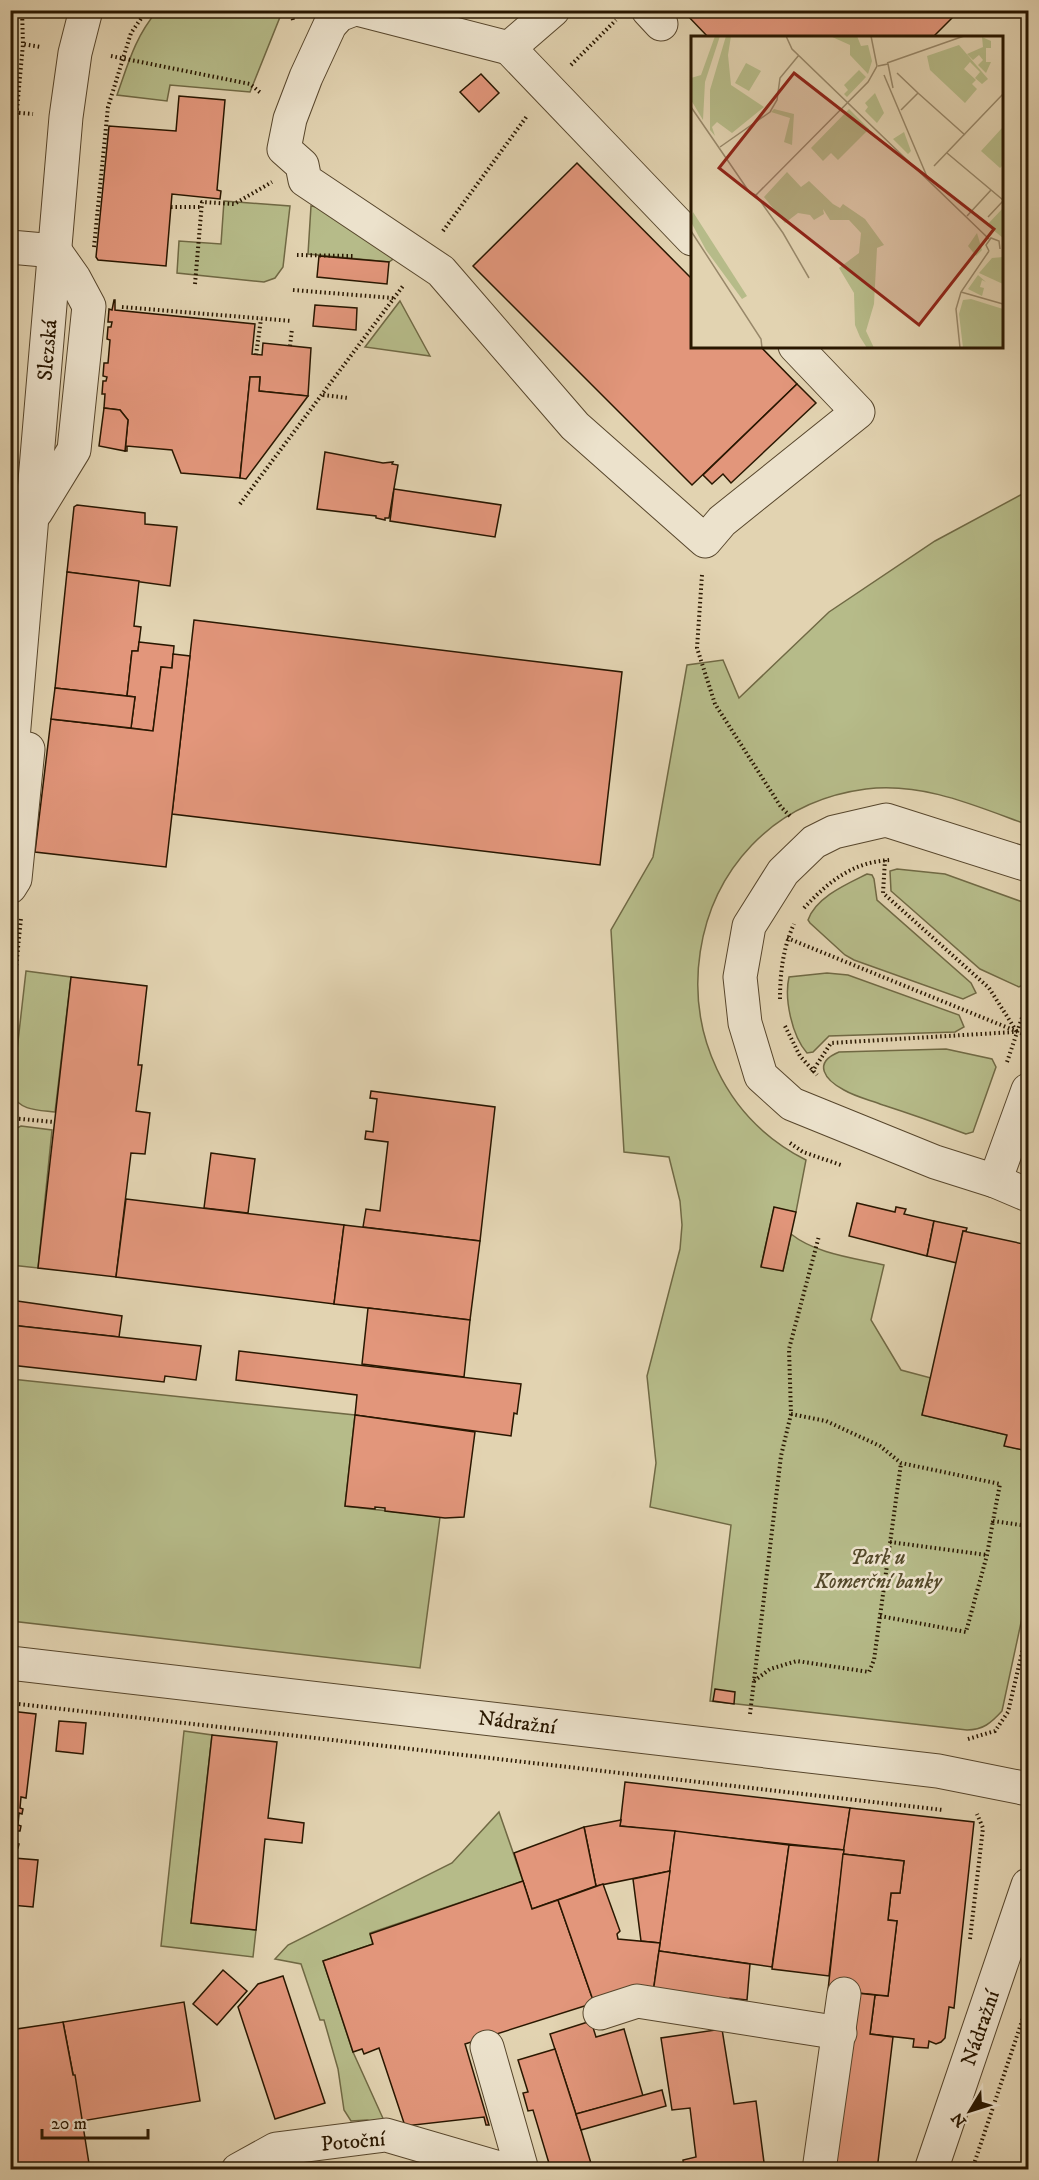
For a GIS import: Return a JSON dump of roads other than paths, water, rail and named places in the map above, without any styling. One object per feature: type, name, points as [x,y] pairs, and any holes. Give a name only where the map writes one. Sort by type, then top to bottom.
[{"type":"street","name":"Slezská","points":[[10,774],[66,117],[75,53],[86,10]]},
{"type":"street","points":[[352,10],[339,15],[330,25],[290,119],[284,149],[302,165],[305,180],[441,271],[575,426],[705,541],[722,521],[858,412],[797,348]]},
{"type":"street","points":[[361,10],[509,48],[691,237]]},
{"type":"street","points":[[509,48],[553,10]]},
{"type":"street","points":[[10,247],[55,251]]},
{"type":"street","points":[[10,887],[15,879],[33,690],[16,687]]},
{"type":"street","points":[[1029,865],[886,820],[834,832],[814,842],[783,872],[749,926],[740,976],[745,1023],[760,1077],[792,1104],[935,1162],[995,1181],[1029,1195]]},
{"type":"street","points":[[995,1181],[1029,1090]]},
{"type":"street","name":"Nádražní","points":[[10,1663],[926,1770],[1027,1789]]},
{"type":"street","name":"Nádražní","points":[[930,2169],[1029,1886]]},
{"type":"street","points":[[819,2169],[844,1994]]},
{"type":"street","points":[[600,2013],[637,2001],[840,2033]]},
{"type":"street","points":[[487,2047],[522,2169]]},
{"type":"street","name":"Potoční","points":[[238,2169],[276,2148],[386,2134],[506,2169]]},
{"type":"park label","name":"Park u Komerční banky","points":[[878,1569]]}]
